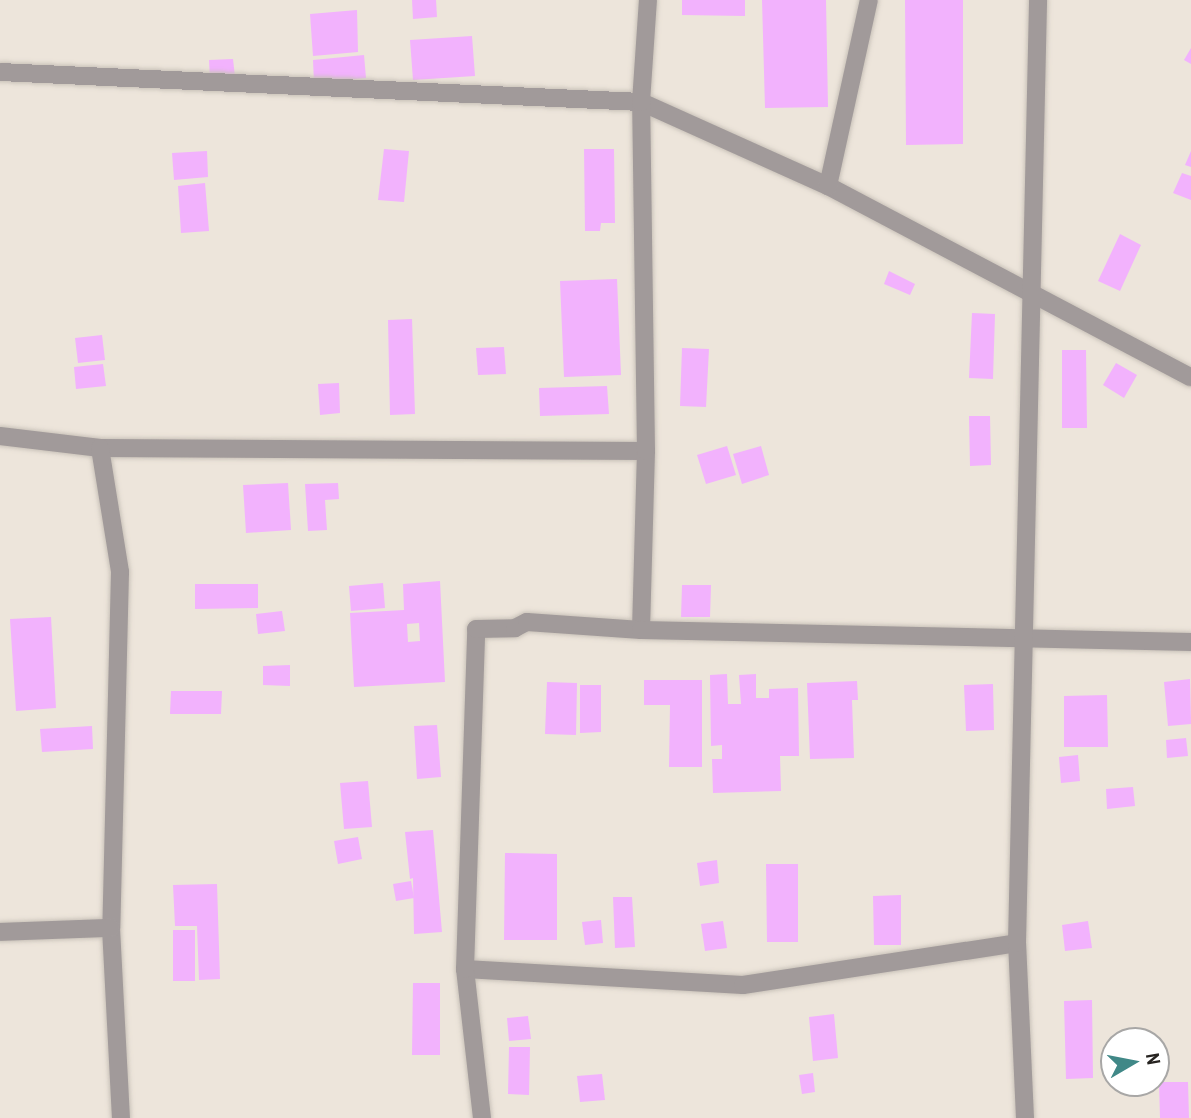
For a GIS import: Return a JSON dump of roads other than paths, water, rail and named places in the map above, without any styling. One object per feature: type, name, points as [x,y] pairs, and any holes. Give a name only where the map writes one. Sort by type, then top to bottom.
[{"type":"street","points":[[641,629],[646,452],[640,102],[648,0]]},
{"type":"street","points":[[828,186],[869,0]]},
{"type":"street","points":[[1025,1118],[1017,943],[1027,638],[1038,0]]},
{"type":"street","points":[[0,72],[640,102],[828,186],[1191,377]]},
{"type":"street","points":[[0,436],[100,448],[646,452]]},
{"type":"street","points":[[100,448],[120,572],[111,928],[121,1118]]},
{"type":"street","points":[[482,1118],[466,969],[476,629],[515,628],[527,622],[641,629],[1191,642]]},
{"type":"street","points":[[0,932],[111,928]]},
{"type":"street","points":[[466,969],[743,985],[1017,943]]}]
